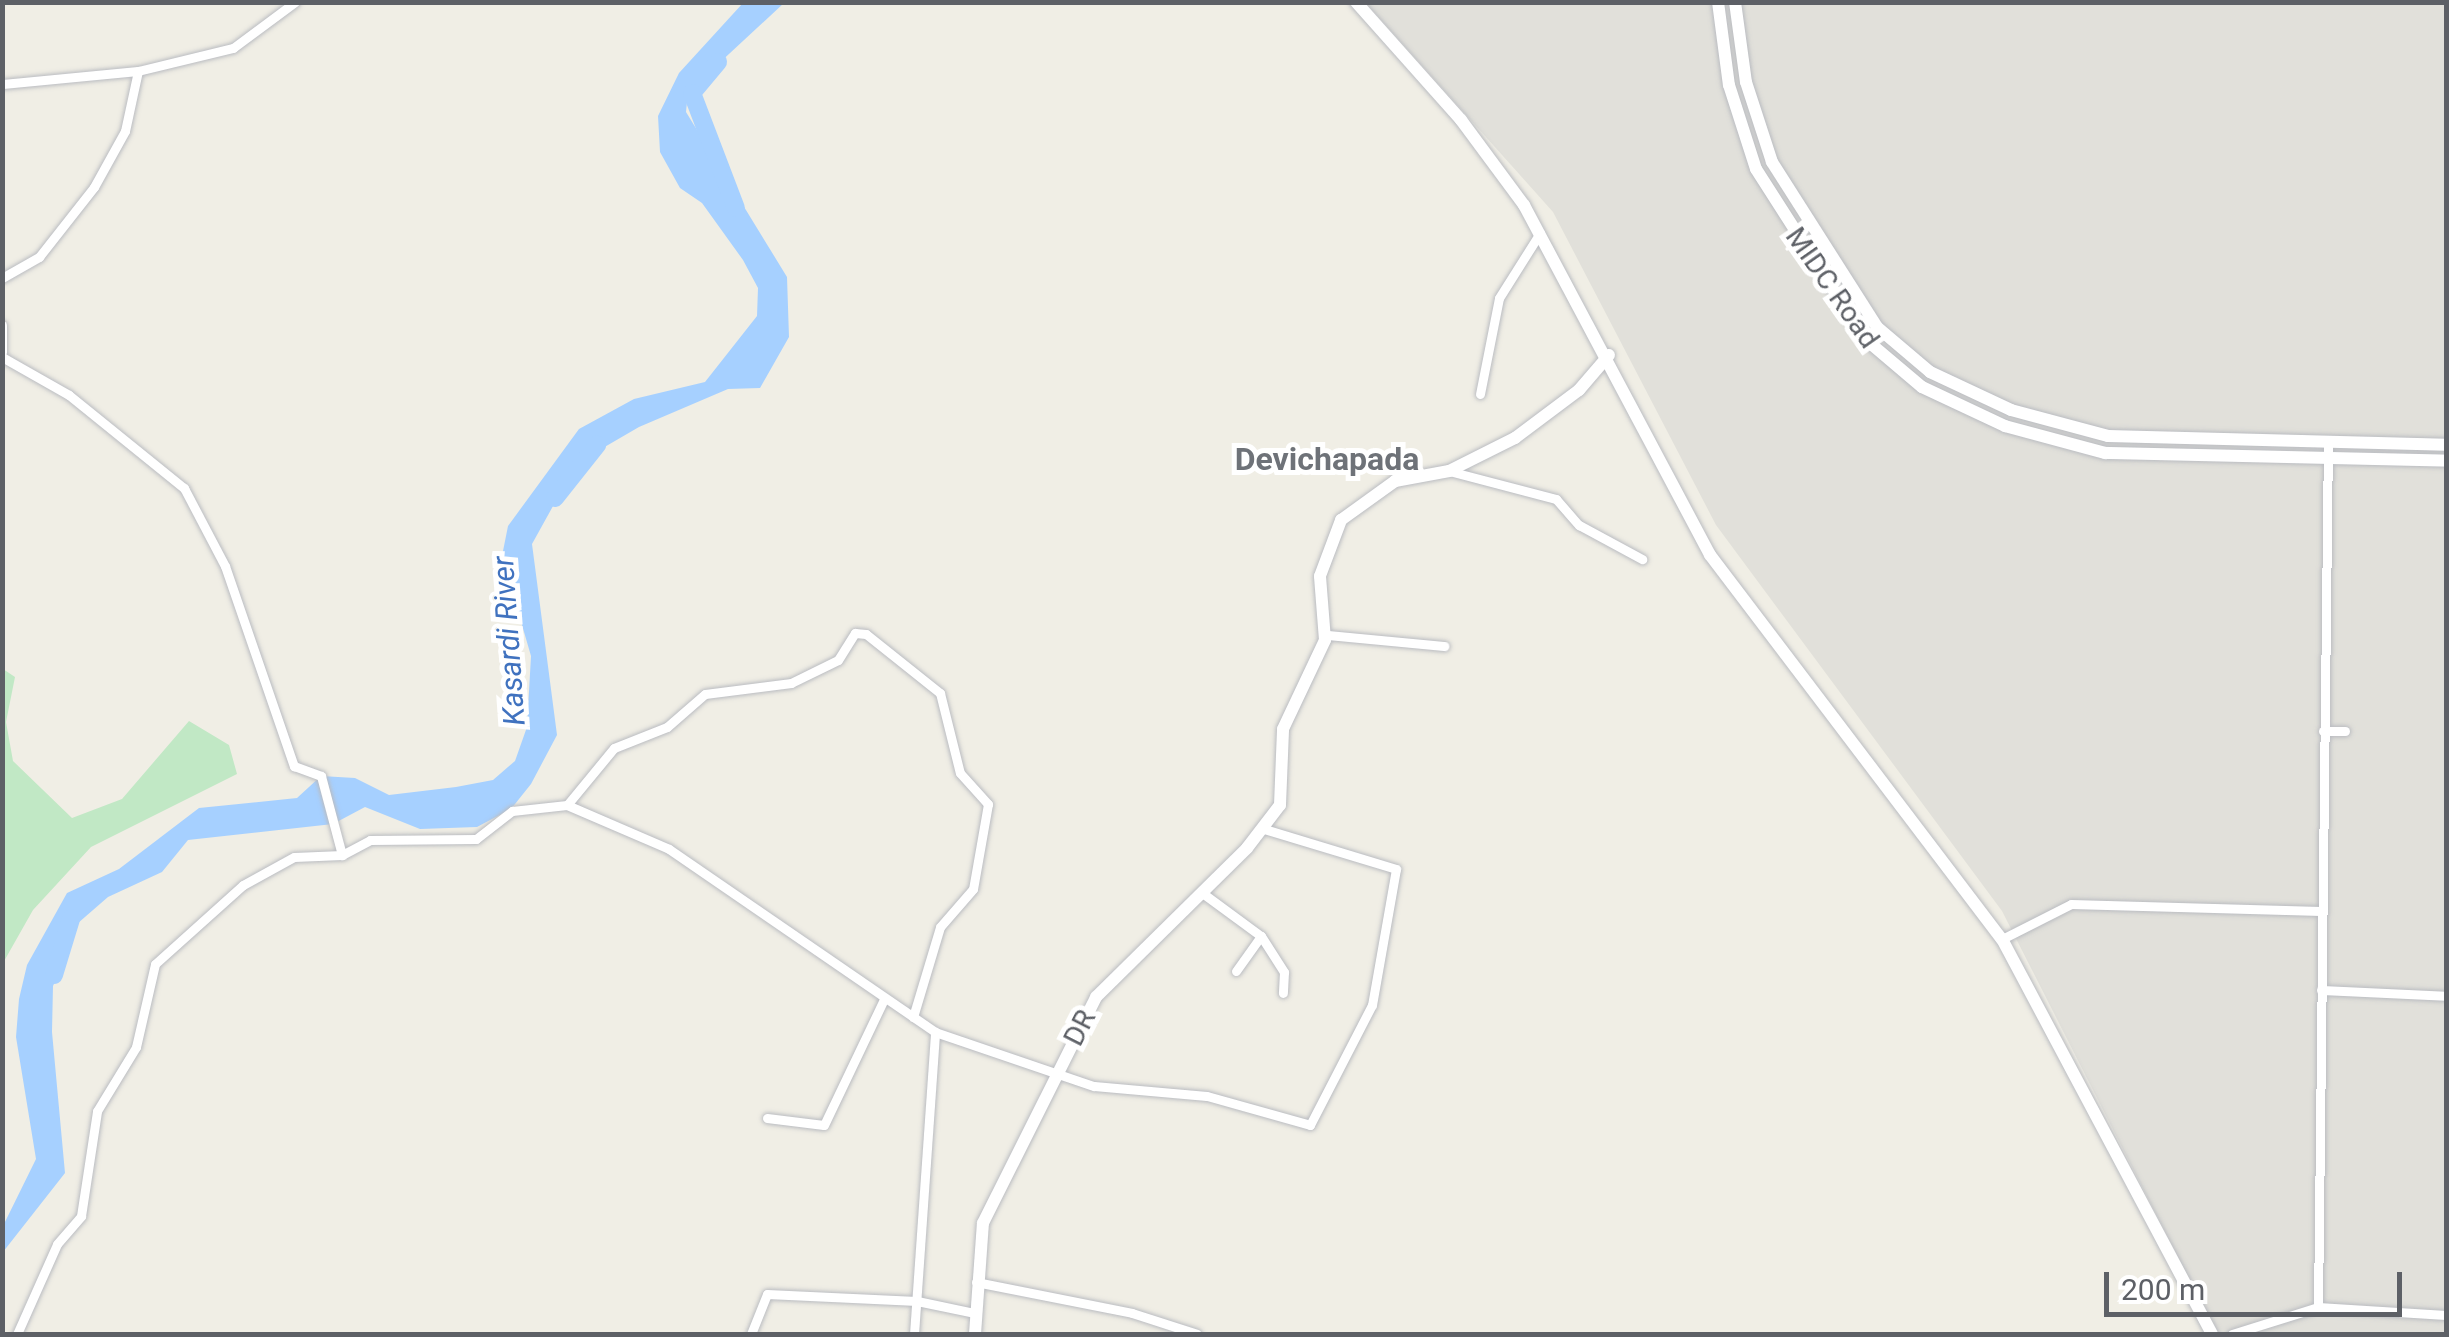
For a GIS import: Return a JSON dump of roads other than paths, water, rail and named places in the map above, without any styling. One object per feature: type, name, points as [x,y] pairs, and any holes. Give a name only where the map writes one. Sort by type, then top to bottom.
[{"type":"main road","points":[[1356,2],[1461,120],[1540,233],[1735,593],[2002,940],[2212,1334]]},
{"type":"main road","name":"MIDC Road","points":[[1718,2],[1729,86],[1756,169],[1811,266],[1882,360],[1976,414],[2088,449],[2164,459],[2446,461]]},
{"type":"main road","name":"MIDC Road","points":[[1735,2],[1746,82],[1772,162],[1826,256],[1894,347],[1982,399],[2108,436],[2446,445]]},
{"type":"main road","points":[[1327,635],[1320,576],[1341,520],[1396,481],[1450,472],[1546,415],[1609,356]]},
{"type":"main road","name":"DR","points":[[974,1334],[973,1282],[982,1223],[1059,1070],[1113,974],[1264,829],[1280,804],[1284,729],[1327,635]]},
{"type":"street","points":[[2,84],[138,71],[233,48],[294,2]]},
{"type":"street","points":[[2,278],[38,257],[94,187],[125,131],[138,71]]},
{"type":"street","points":[[1480,394],[1499,298],[1540,233]]},
{"type":"street","points":[[2,325],[2,355],[69,395],[184,488],[224,566],[294,766],[321,776],[342,855]]},
{"type":"street","points":[[2318,1308],[2328,444]]},
{"type":"street","points":[[1450,472],[1556,500],[1578,525],[1642,559]]},
{"type":"street","points":[[567,805],[614,748],[667,727],[704,694],[791,684],[838,660],[855,633],[866,634],[940,692],[960,774],[988,804],[972,889],[940,927],[913,1017]]},
{"type":"street","points":[[1327,635],[1444,646]]},
{"type":"street","points":[[2324,731],[2345,731]]},
{"type":"street","points":[[17,1334],[57,1244],[81,1216],[97,1111],[136,1047],[154,964],[243,885],[294,857],[342,855],[370,840],[476,839],[512,812],[567,805],[669,849],[934,1032],[1059,1070],[1094,1086],[1207,1096],[1304,1125],[1315,1122],[1373,1001],[1396,869],[1264,829]]},
{"type":"street","points":[[1201,892],[1262,936],[1284,972],[1282,994]]},
{"type":"street","points":[[2002,940],[2070,904],[2322,910]]},
{"type":"street","points":[[1236,971],[1262,936]]},
{"type":"street","points":[[2321,990],[2446,996]]},
{"type":"street","points":[[766,1118],[826,1123],[884,1000]]},
{"type":"street","points":[[914,1334],[934,1032]]},
{"type":"street","points":[[973,1282],[1132,1313],[1197,1334]]},
{"type":"street","points":[[751,1334],[767,1294],[917,1301],[974,1313]]},
{"type":"street","points":[[2232,1334],[2318,1308],[2446,1315]]},
{"type":"water","points":[[743,3],[784,3],[688,92],[686,112],[787,277],[789,337],[760,388],[728,389],[639,427],[577,463],[532,544],[557,735],[531,784],[511,809],[477,827],[420,829],[365,807],[333,824],[188,840],[162,872],[108,897],[70,930],[57,953],[66,958],[53,986],[52,1032],[65,1173],[3,1252],[3,1226],[36,1159],[16,1037],[19,999],[27,965],[67,893],[119,869],[199,808],[297,798],[321,776],[355,778],[389,795],[456,787],[493,780],[515,761],[527,727],[531,656],[502,556],[508,526],[579,429],[634,399],[705,382],[757,316],[758,288],[743,260],[702,203],[680,188],[660,152],[658,116],[679,73]]},
{"type":"waterway","name":"Kasardi River","points":[[718,62],[692,93],[736,208]]},
{"type":"waterway","name":"Kasardi River","points":[[555,498],[597,445]]},
{"type":"waterway","name":"Kasardi River","points":[[54,975],[71,919]]},
{"type":"district","name":"Devichapada","points":[[1327,459]]}]
